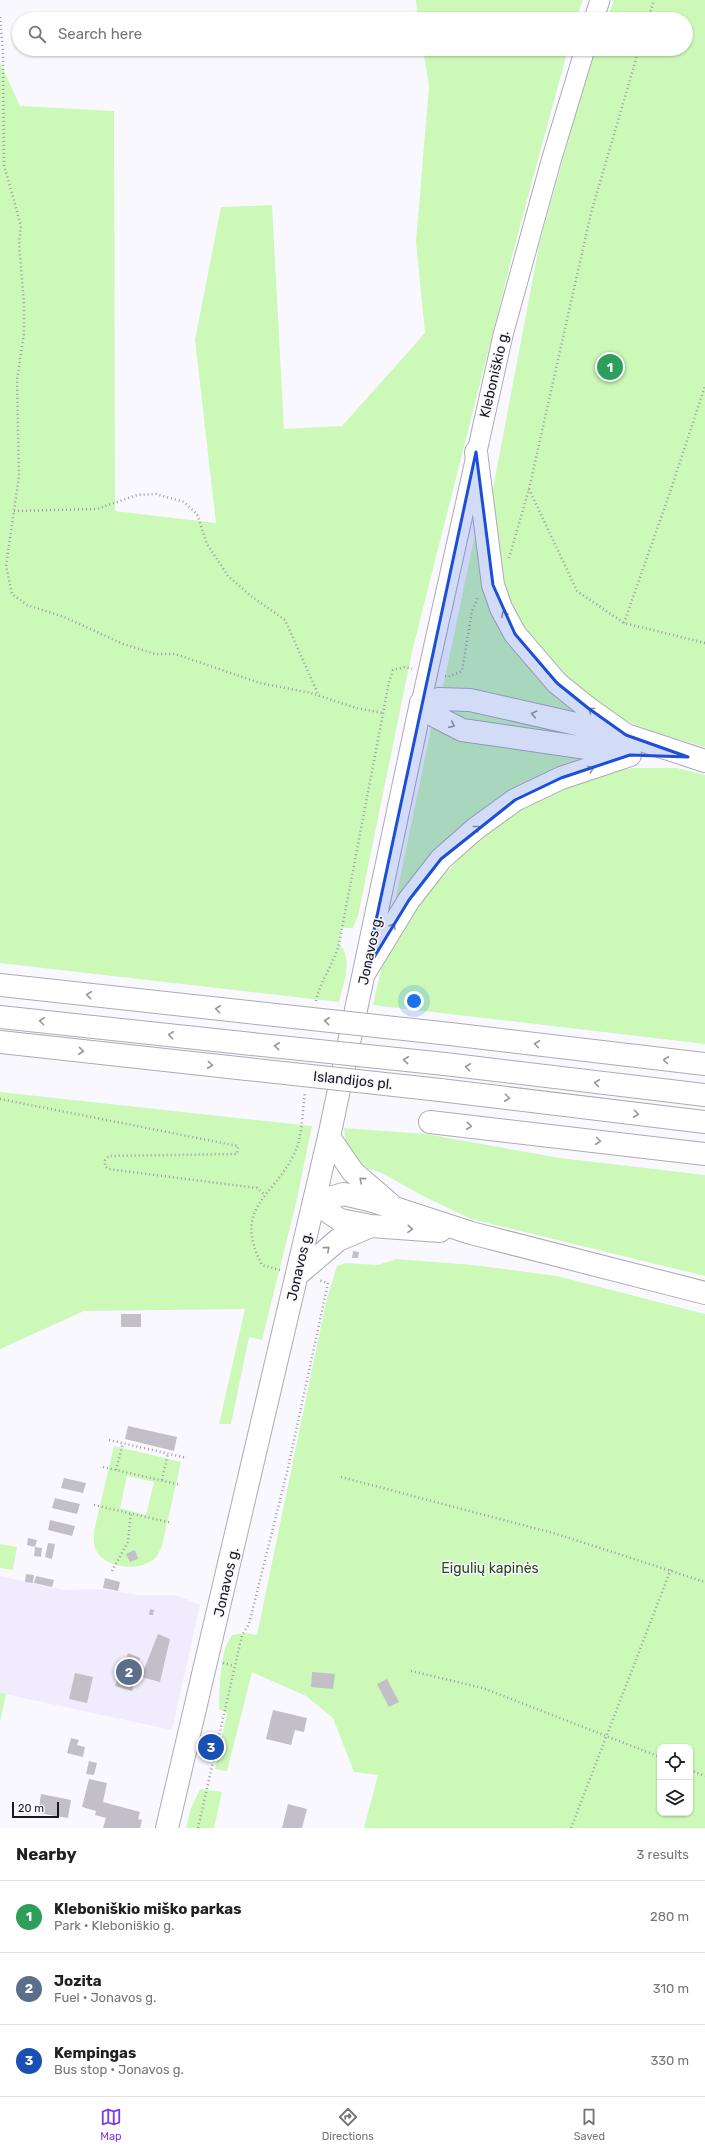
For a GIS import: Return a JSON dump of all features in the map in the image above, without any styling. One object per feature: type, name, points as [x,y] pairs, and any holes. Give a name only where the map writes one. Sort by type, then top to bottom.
[{"type":"main road","points":[[476,452],[493,585],[501,608],[515,634],[557,683],[588,708],[628,745]]},
{"type":"main road","points":[[421,703],[439,699],[470,700],[628,745],[696,759]]},
{"type":"main road","points":[[421,703],[433,715],[462,730],[628,745]]},
{"type":"main road","name":"Jonavos g.","points":[[167,1828],[329,1137],[421,703]]},
{"type":"main road","points":[[365,972],[409,900],[441,858],[515,800],[628,745]]},
{"type":"main road","points":[[0,985],[450,1034],[705,1064]]},
{"type":"main road","name":"Islandijos pl.","points":[[0,1016],[445,1064],[705,1095]]},
{"type":"main road","name":"Islandijos pl.","points":[[0,1042],[440,1090],[705,1122]]},
{"type":"main road","points":[[430,1122],[705,1154]]},
{"type":"main road","points":[[329,1137],[353,1172],[391,1205]]},
{"type":"main road","points":[[314,1202],[344,1194],[391,1205],[472,1233],[705,1293]]},
{"type":"main road","points":[[314,1202],[340,1220],[371,1226],[472,1233]]},
{"type":"main road","points":[[297,1275],[338,1240],[371,1226]]},
{"type":"street","points":[[596,12],[600,0]]},
{"type":"street","name":"Kleboniškio g.","points":[[421,703],[503,335],[551,161],[583,56]]},
{"type":"path","points":[[650,12],[654,0]]},
{"type":"path","points":[[0,17],[3,53],[4,165],[21,226],[19,242],[24,305],[24,333],[17,380],[19,476],[6,566],[12,594],[27,605],[64,617],[124,644],[156,654],[175,654],[260,683],[311,693],[356,708],[383,713]]},
{"type":"path","points":[[624,623],[670,496],[705,386]]},
{"type":"path","points":[[529,490],[577,591],[624,623],[705,643]]},
{"type":"path","points":[[14,511],[98,510],[137,495],[156,494],[184,502],[197,514],[207,544],[228,576],[251,596],[285,620],[320,696]]},
{"type":"path","points":[[0,1099],[238,1146],[237,1154],[109,1156],[105,1160],[105,1166],[108,1169],[257,1188],[265,1195]]},
{"type":"path","points":[[198,1828],[242,1635],[249,1624],[288,1468],[322,1305]]},
{"type":"path","points":[[109,1440],[187,1458]]},
{"type":"path","points":[[116,1470],[123,1443]]},
{"type":"path","points":[[162,1480],[168,1453]]},
{"type":"path","points":[[103,1467],[181,1485]]},
{"type":"path","points":[[342,1477],[560,1535],[671,1569],[705,1582]]},
{"type":"path","points":[[94,1505],[172,1523]]},
{"type":"path","points":[[112,1572],[128,1542],[131,1513]]},
{"type":"path","points":[[571,1828],[671,1569]]},
{"type":"path","points":[[411,1671],[482,1688],[607,1735],[657,1756]]},
{"type":"path","points":[[693,1771],[705,1776]]},
{"type":"highlighted area","points":[[476,452],[493,585],[515,634],[557,683],[588,708],[626,735],[688,757],[630,755],[561,778],[515,800],[441,859],[409,900],[365,972]]},
{"type":"shaded area","points":[[0,1576],[64,1590],[102,1589],[137,1595],[176,1595],[200,1605],[172,1730],[0,1693]]},
{"type":"green space","points":[[416,0],[583,0],[579,12],[417,12]]},
{"type":"green space","points":[[614,0],[705,0],[705,747],[654,732],[611,715],[573,689],[508,608],[488,515],[539,246],[588,68],[593,56],[693,56],[693,12],[610,12]]},
{"type":"green space","points":[[424,56],[566,56],[516,241],[412,652],[358,916],[353,928],[342,928],[339,944],[346,957],[347,964],[345,980],[339,1002],[0,963],[0,62],[20,106],[114,111],[115,511],[216,523],[195,340],[221,207],[272,205],[284,429],[342,426],[425,333],[416,242],[429,86]]},
{"type":"green space","points":[[477,525],[482,566],[587,721],[443,687]]},
{"type":"green space","points":[[449,704],[576,732],[580,737],[455,720],[440,709]]},
{"type":"green space","points":[[432,724],[601,756],[543,779],[395,902]]},
{"type":"green space","points":[[633,768],[677,768],[705,775],[705,1044],[373,1005],[385,952],[419,902],[482,834],[518,807],[593,775]]},
{"type":"green space","points":[[0,1092],[312,1126],[297,1199],[262,1340],[249,1337],[231,1424],[219,1424],[245,1309],[84,1311],[0,1349]]},
{"type":"green space","points":[[344,1128],[426,1134],[560,1158],[705,1175],[705,1276],[471,1219],[423,1196],[382,1173],[369,1169],[357,1160],[346,1146]]},
{"type":"green space","name":"Eigulių kapinės","points":[[396,1259],[473,1265],[557,1276],[705,1314],[705,1828],[364,1828],[378,1775],[354,1772],[333,1718],[306,1696],[252,1672],[227,1771],[215,1769],[227,1713],[219,1709],[222,1660],[232,1635],[244,1633],[257,1635],[326,1302],[337,1266],[346,1263],[378,1265]]},
{"type":"green space","points":[[114,1446],[181,1462],[162,1546],[158,1555],[153,1560],[145,1564],[130,1567],[115,1565],[108,1562],[96,1550],[94,1531]],"holes":[[[127,1476],[154,1482],[146,1515],[120,1508]]]},
{"type":"green space","points":[[0,1544],[17,1547],[13,1570],[0,1568]]},
{"type":"green space","points":[[0,1693],[6,1694],[0,1722]]},
{"type":"green space","points":[[200,1789],[222,1792],[214,1828],[186,1828],[191,1808]]},
{"type":"building","points":[[353,1251],[359,1252],[358,1258],[352,1258]]},
{"type":"building","points":[[121,1314],[141,1314],[141,1327],[121,1327]]},
{"type":"building","points":[[128,1426],[177,1437],[174,1451],[125,1439]]},
{"type":"building","points":[[64,1478],[86,1483],[83,1493],[61,1488]]},
{"type":"building","points":[[55,1498],[80,1504],[77,1514],[52,1508]]},
{"type":"building","points":[[50,1520],[75,1526],[72,1536],[48,1530]]},
{"type":"building","points":[[28,1538],[37,1540],[35,1547],[27,1545]]},
{"type":"building","points":[[48,1543],[55,1544],[52,1559],[45,1557]]},
{"type":"building","points":[[35,1547],[42,1548],[41,1557],[34,1556]]},
{"type":"building","points":[[135,1550],[138,1559],[130,1562],[126,1554]]},
{"type":"building","points":[[26,1574],[34,1575],[33,1583],[25,1582]]},
{"type":"building","points":[[36,1576],[54,1580],[52,1587],[34,1583]]},
{"type":"building","points":[[105,1578],[120,1582],[118,1591],[103,1588]]},
{"type":"building","points":[[150,1609],[154,1610],[153,1615],[149,1615]]},
{"type":"building","points":[[158,1634],[170,1639],[160,1682],[141,1677]]},
{"type":"building","points":[[128,1653],[140,1658],[132,1691],[115,1686]]},
{"type":"building","points":[[312,1672],[335,1674],[333,1689],[311,1687]]},
{"type":"building","points":[[75,1673],[93,1677],[87,1703],[69,1699]]},
{"type":"building","points":[[387,1679],[399,1702],[389,1707],[377,1684]]},
{"type":"building","points":[[273,1710],[307,1718],[304,1732],[295,1730],[291,1745],[266,1739]]},
{"type":"building","points":[[71,1738],[79,1740],[77,1745],[85,1747],[83,1757],[67,1753]]},
{"type":"building","points":[[89,1761],[97,1763],[94,1775],[86,1774]]},
{"type":"building","points":[[89,1779],[107,1783],[103,1802],[140,1812],[138,1819],[142,1820],[140,1828],[103,1828],[106,1818],[95,1815],[96,1811],[82,1807]]},
{"type":"building","points":[[41,1794],[71,1800],[68,1818],[38,1813]]},
{"type":"building","points":[[288,1804],[307,1809],[302,1828],[282,1828]]},
{"type":"place","name":"Kleboniškio miško parkas","points":[[610,367]]},
{"type":"place","name":"Jozita","points":[[129,1672]]},
{"type":"place","name":"Kempingas","points":[[211,1747]]}]
